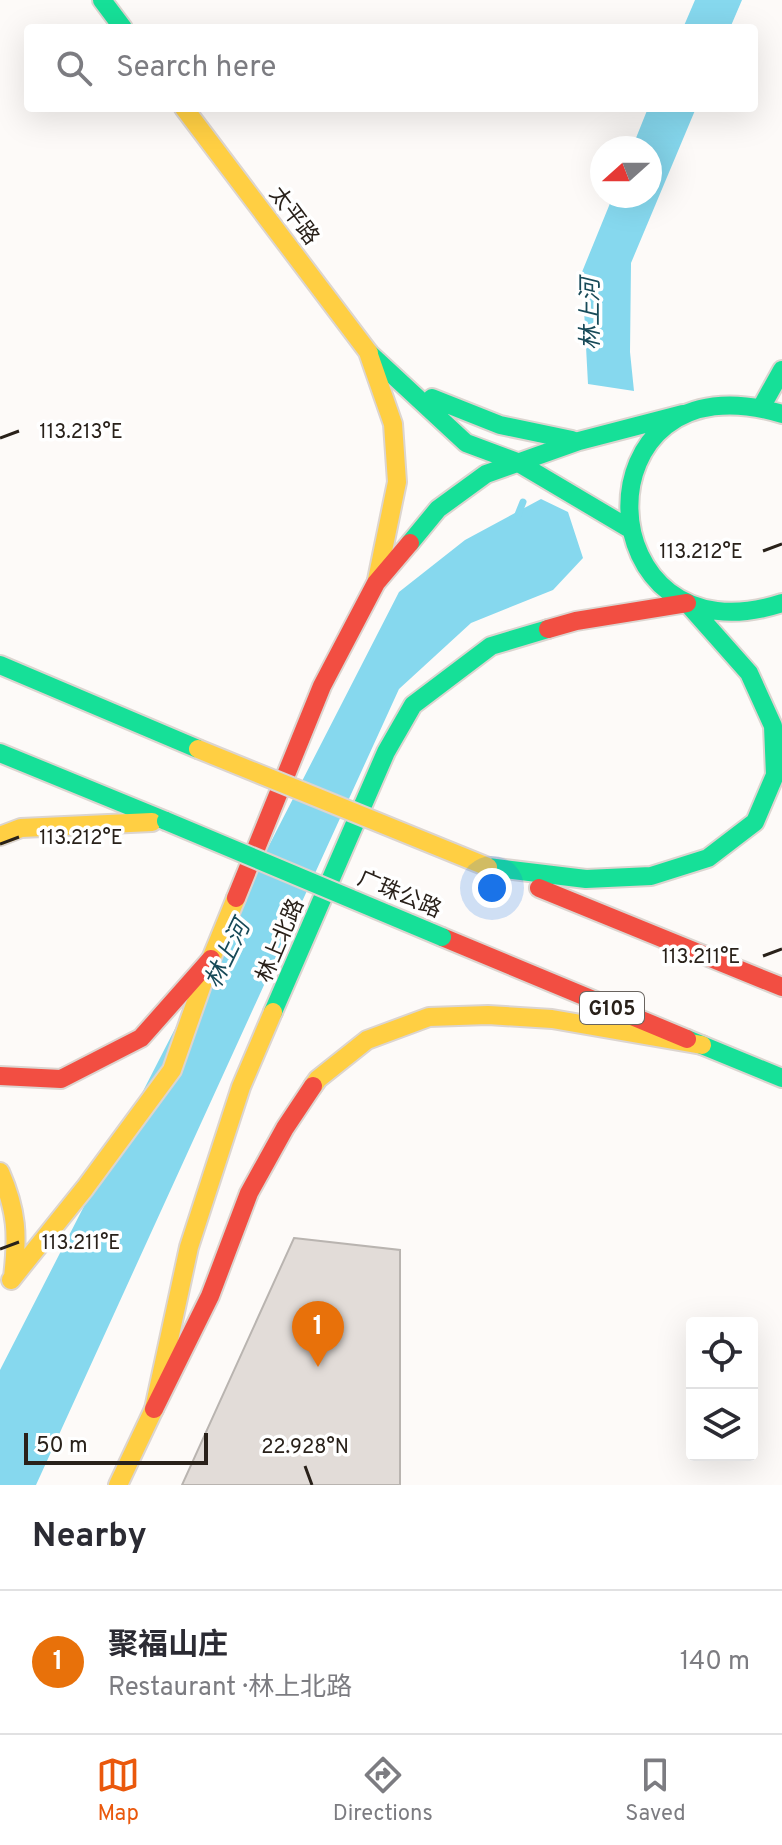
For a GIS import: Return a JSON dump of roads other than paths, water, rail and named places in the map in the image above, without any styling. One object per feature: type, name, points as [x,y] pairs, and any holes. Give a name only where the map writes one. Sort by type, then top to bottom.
[{"type":"main road","points":[[102,0],[120,24]]},
{"type":"main road","name":"太平路","points":[[187,112],[367,351]]},
{"type":"main road","points":[[367,351],[416,390],[456,411],[536,436],[579,441]]},
{"type":"main road","points":[[367,351],[466,443],[517,462],[630,529]]},
{"type":"main road","points":[[367,351],[393,424],[397,482],[376,583]]},
{"type":"main road","points":[[762,406],[782,370]]},
{"type":"main road","points":[[0,1291],[85,1188],[172,1070],[211,959],[322,686],[376,583],[438,509],[486,474],[517,462],[708,405],[735,402],[762,406],[782,414]]},
{"type":"main road","points":[[488,867],[586,879],[651,876],[708,858],[755,822],[775,775],[773,726],[749,673],[687,603],[661,584],[641,559],[630,529],[628,502],[633,475],[644,451],[662,430],[683,414]]},
{"type":"main road","points":[[687,603],[718,613],[751,613],[782,603]]},
{"type":"main road","name":"林上北路","points":[[118,1485],[154,1409],[189,1247],[241,1087],[386,752],[413,705],[491,646],[576,621],[687,603]]},
{"type":"main road","points":[[0,665],[782,987]]},
{"type":"main road","name":"广珠公路","points":[[0,753],[782,1078]]},
{"type":"main road","points":[[0,836],[21,828],[166,821]]},
{"type":"main road","points":[[0,1076],[61,1079],[141,1038],[211,959]]},
{"type":"main road","points":[[154,1409],[210,1296],[249,1193],[285,1128],[318,1079],[367,1040],[429,1017],[488,1015],[552,1019],[702,1045]]},
{"type":"main road","points":[[0,1172],[14,1201],[19,1230],[13,1277]]},
{"type":"water","points":[[695,0],[742,0],[732,24],[685,24]]},
{"type":"water","points":[[646,112],[694,112],[662,189],[662,136],[637,136]]},
{"type":"water","points":[[608,208],[654,208],[631,263],[630,352],[634,391],[588,384],[582,272]]},
{"type":"water","points":[[541,499],[568,512],[583,558],[553,590],[471,623],[399,689],[36,1485],[0,1485],[0,1370],[399,592],[465,540]]},
{"type":"waterway","name":"林上河","points":[[517,517],[523,502]]},
{"type":"place","name":"聚福山庄","points":[[318,1367]]}]
